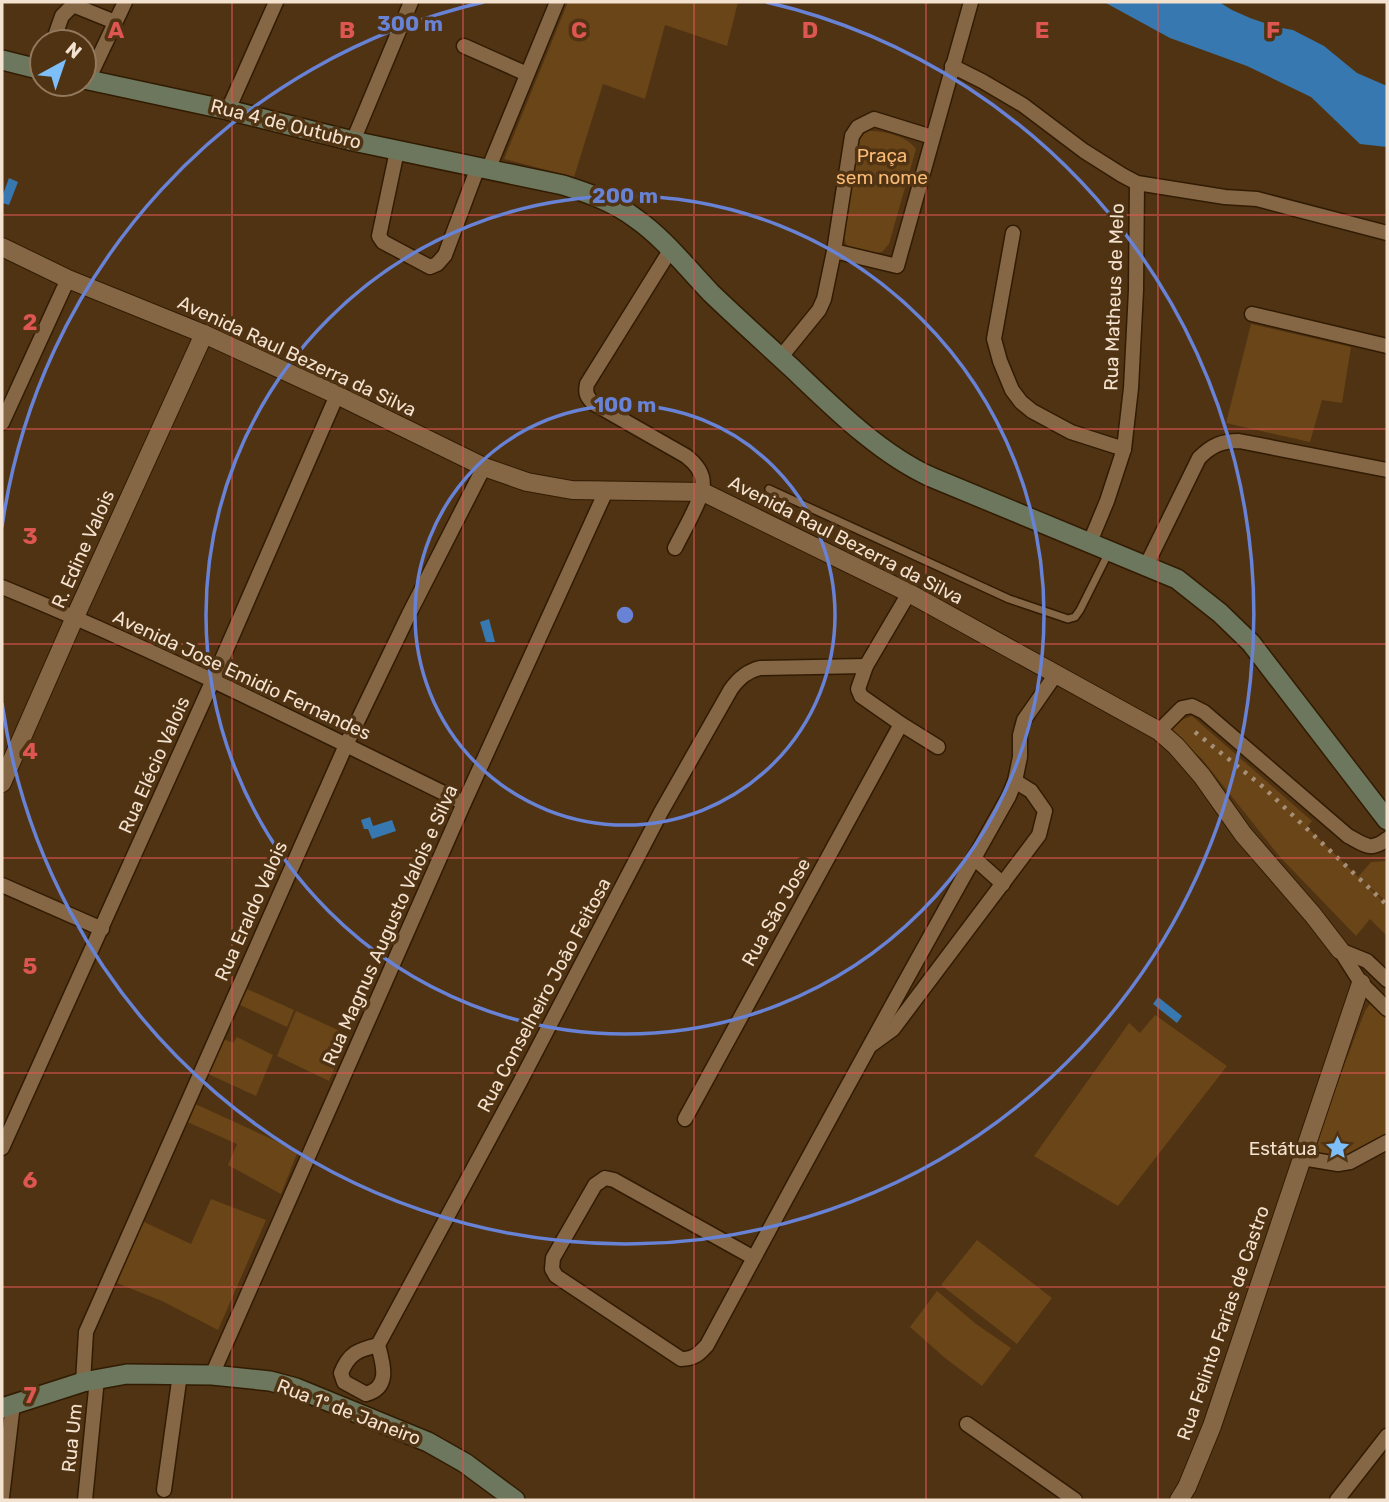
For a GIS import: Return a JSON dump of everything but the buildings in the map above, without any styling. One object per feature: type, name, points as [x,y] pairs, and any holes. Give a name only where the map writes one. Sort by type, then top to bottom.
[{"type":"main road","points":[[2,60],[28,66]]},
{"type":"main road","name":"Rua 4 de Outubro","points":[[98,82],[397,151],[563,185],[623,209],[671,249],[711,292],[830,404],[870,437],[919,471],[1177,579],[1220,613],[1251,643],[1387,820]]},
{"type":"main road","name":"Rua 1º de Janeiro","points":[[7,1406],[90,1380],[127,1374],[212,1375],[270,1381],[296,1388],[429,1442],[466,1463],[515,1500]]},
{"type":"street","points":[[98,55],[125,2]]},
{"type":"street","points":[[228,110],[275,2]]},
{"type":"street","points":[[353,141],[411,2]]},
{"type":"street","points":[[397,151],[379,236],[383,242],[430,267],[445,255],[557,2]]},
{"type":"street","points":[[834,251],[897,266],[971,2]]},
{"type":"street","points":[[58,28],[62,16],[73,5],[115,22]]},
{"type":"street","points":[[464,46],[527,74]]},
{"type":"street","name":"Rua Matheus de Melo","points":[[951,66],[1023,105],[1084,151],[1137,183],[1136,289],[1124,449],[1090,542]]},
{"type":"street","points":[[780,358],[819,310],[824,299],[852,136],[858,127],[874,119],[932,137]]},
{"type":"street","points":[[1137,183],[1225,197],[1257,198],[1387,233]]},
{"type":"street","points":[[1013,233],[994,339],[1012,390],[1032,411],[1071,432],[1124,449]]},
{"type":"street","name":"Avenida Raul Bezerra da Silva","points":[[2,247],[68,279],[204,334],[484,467],[527,482],[572,491],[703,492],[909,593],[1159,732],[1176,746],[1202,776],[1243,834],[1313,915],[1361,983],[1387,1009]]},
{"type":"street","points":[[671,249],[587,384],[586,390],[593,403],[676,450],[694,462],[700,470],[703,492],[675,548]]},
{"type":"street","points":[[2,423],[68,279]]},
{"type":"street","points":[[1252,314],[1387,346]]},
{"type":"street","name":"R. Edine Valois","points":[[2,783],[204,334]]},
{"type":"street","name":"Rua Elécio Valois","points":[[2,1148],[213,680],[337,395]]},
{"type":"street","points":[[1146,565],[1199,458],[1223,441],[1239,441],[1387,470]]},
{"type":"street","name":"Rua Eraldo Valois","points":[[90,1380],[86,1332],[346,745],[484,467]]},
{"type":"street","name":"Rua Magnus Augusto Valois e Silva","points":[[212,1375],[464,803],[606,491]]},
{"type":"street","name":"Avenida Jose Emidio Fernandes","points":[[2,587],[213,680],[464,803]]},
{"type":"street","points":[[909,593],[866,666],[858,689],[861,695],[938,747]]},
{"type":"street","name":"Rua Conselheiro João Feitosa","points":[[378,1345],[661,813],[731,688],[740,678],[760,668],[866,666]]},
{"type":"street","points":[[754,1258],[614,1180],[605,1178],[595,1185],[553,1258],[552,1269],[556,1276],[681,1359],[698,1355],[707,1345],[868,1047],[1009,796],[1020,757],[1020,735],[1024,720],[1056,674]]},
{"type":"street","points":[[1159,732],[1182,708],[1192,706],[1204,712],[1348,836],[1368,847],[1378,846],[1387,839]]},
{"type":"street","name":"Rua São Jose","points":[[685,1119],[901,724]]},
{"type":"street","points":[[868,1047],[893,1030],[1039,835],[1045,811],[1031,791],[1015,781]]},
{"type":"street","points":[[974,858],[1003,884]]},
{"type":"street","points":[[2,885],[102,929]]},
{"type":"street","points":[[1340,950],[1367,961],[1387,980]]},
{"type":"street","points":[[1361,983],[1367,961]]},
{"type":"street","name":"Rua Felinto Farias de Castro","points":[[1179,1500],[1212,1426],[1361,983]]},
{"type":"street","points":[[1302,1158],[1338,1164],[1350,1162],[1387,1142]]},
{"type":"street","points":[[164,1490],[180,1374]]},
{"type":"street","name":"Rua Um","points":[[85,1500],[90,1380]]},
{"type":"street","points":[[2,1497],[7,1406]]},
{"type":"street","points":[[967,1424],[1076,1500]]},
{"type":"street","points":[[1337,1500],[1387,1436]]},
{"type":"lane","points":[[769,489],[1009,599],[1068,619],[1080,610],[1110,551]]},
{"type":"green space","points":[[568,2],[738,2],[727,46],[665,25],[645,99],[603,84],[574,177],[504,159]]},
{"type":"green space","name":"Praça sem nome","points":[[869,131],[895,135],[916,149],[889,244],[882,252],[867,254],[851,250],[842,231],[857,148],[861,137]]},
{"type":"green space","points":[[1251,324],[1351,347],[1342,403],[1322,400],[1310,442],[1226,423]]},
{"type":"green space","points":[[1192,716],[1312,821],[1307,827],[1358,877],[1371,862],[1387,861],[1387,902],[1360,879],[1387,905],[1387,936],[1370,919],[1356,936],[1280,857],[1202,759],[1170,730],[1176,722]]},
{"type":"green space","points":[[245,988],[294,1010],[287,1027],[238,1004]]},
{"type":"green space","points":[[1374,1003],[1387,1015],[1387,1137],[1345,1158],[1319,1157],[1314,1151],[1324,1118],[1365,1011]]},
{"type":"green space","points":[[296,1011],[349,1035],[329,1081],[277,1056]]},
{"type":"green space","points":[[1155,1015],[1227,1066],[1118,1206],[1034,1156],[1129,1023],[1140,1033]]},
{"type":"green space","points":[[237,1037],[273,1055],[256,1096],[206,1073],[221,1038],[233,1043]]},
{"type":"green space","points":[[193,1103],[298,1151],[281,1194],[228,1165],[237,1144],[185,1121]]},
{"type":"green space","points":[[211,1199],[266,1220],[218,1330],[162,1301],[117,1283],[142,1221],[191,1244]]},
{"type":"green space","points":[[977,1240],[1052,1298],[1017,1344],[941,1285]]},
{"type":"green space","points":[[937,1291],[976,1324],[1011,1348],[982,1386],[910,1327]]},
{"type":"water","points":[[1104,2],[1219,2],[1250,18],[1293,30],[1324,46],[1357,73],[1387,86],[1387,147],[1360,144],[1311,97],[1247,66],[1170,38]]},
{"type":"water","points":[[9,178],[18,182],[9,205],[2,203],[2,197]]},
{"type":"water","points":[[489,619],[495,642],[486,642],[480,622]]},
{"type":"water","points":[[370,817],[373,826],[392,820],[396,831],[372,839],[361,820]]},
{"type":"water","points":[[1158,997],[1182,1016],[1177,1023],[1153,1004]]},
{"type":"railway","points":[[1195,732],[1262,786],[1387,905]]},
{"type":"place","name":"Estátua","points":[[1337,1148]]}]
